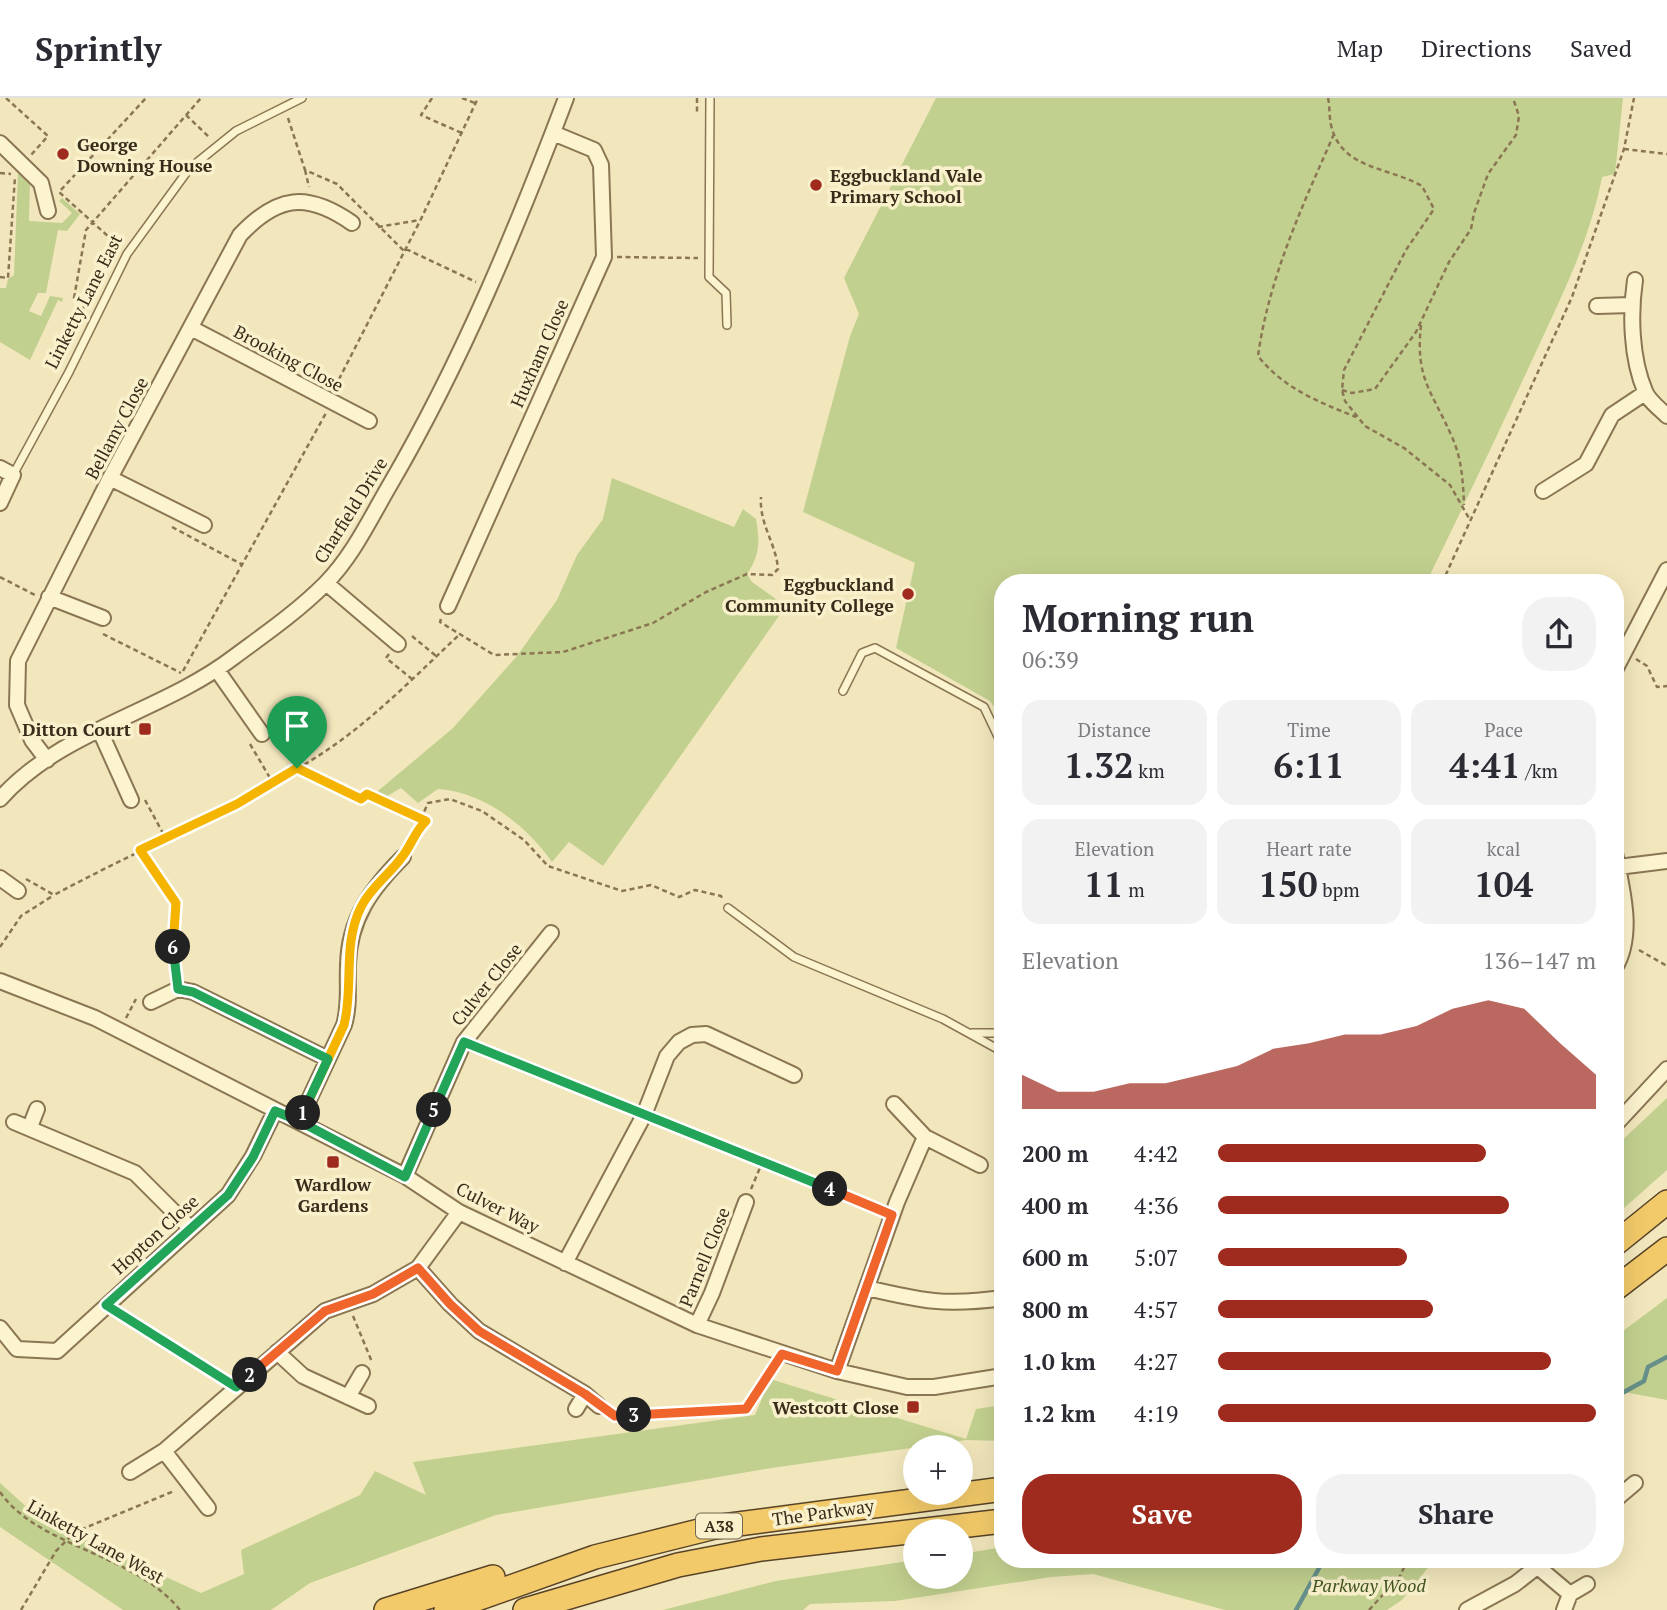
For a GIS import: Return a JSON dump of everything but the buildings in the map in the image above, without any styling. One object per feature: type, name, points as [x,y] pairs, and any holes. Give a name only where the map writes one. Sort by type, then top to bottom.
[{"type":"highway","points":[[1624,1237],[1667,1202]]},
{"type":"highway","points":[[1624,1282],[1667,1249]]},
{"type":"highway","name":"The Parkway","points":[[446,1610],[595,1556],[715,1527],[994,1490]]},
{"type":"highway","name":"The Parkway","points":[[525,1610],[678,1565],[761,1549],[994,1522]]},
{"type":"highway","name":"A38","points":[[386,1610],[631,1537],[715,1527]]},
{"type":"street","name":"Charfield Drive","points":[[0,799],[47,760],[217,670],[294,612],[326,583],[353,547],[428,419],[491,288],[566,98]]},
{"type":"street","name":"Huxham Close","points":[[448,606],[603,256],[601,165],[594,150],[552,133]]},
{"type":"street","points":[[0,143],[16,165],[41,183],[48,211]]},
{"type":"street","name":"Bellamy Close","points":[[47,760],[32,740],[17,705],[15,681],[18,661],[110,478],[240,235],[273,207],[296,201],[313,202]]},
{"type":"street","points":[[313,202],[331,208],[352,223]]},
{"type":"street","points":[[1635,280],[1631,305],[1645,393],[1667,416]]},
{"type":"street","points":[[1597,306],[1631,305]]},
{"type":"street","name":"Brooking Close","points":[[191,328],[369,421]]},
{"type":"street","points":[[1543,491],[1586,464],[1612,415],[1645,393]]},
{"type":"street","name":"Linketty Lane East","points":[[0,503],[6,472]]},
{"type":"street","points":[[110,478],[204,525]]},
{"type":"street","points":[[1624,653],[1667,570]]},
{"type":"street","points":[[326,583],[402,638]]},
{"type":"street","points":[[49,599],[103,618]]},
{"type":"street","points":[[217,670],[262,734]]},
{"type":"street","points":[[100,731],[131,800]]},
{"type":"street","points":[[299,1121],[348,1010],[348,961],[360,909],[374,886],[403,857]]},
{"type":"street","points":[[1624,860],[1667,861]]},
{"type":"street","points":[[0,878],[18,891]]},
{"type":"street","points":[[1624,903],[1624,941]]},
{"type":"street","name":"Culver Close","points":[[405,1177],[464,1042],[551,933]]},
{"type":"street","name":"Culver Way","points":[[0,981],[95,1018],[405,1177],[459,1212],[697,1325],[837,1371],[907,1387],[934,1387],[994,1377]]},
{"type":"street","points":[[151,1002],[178,989],[193,992],[328,1059]]},
{"type":"street","points":[[565,1262],[644,1115],[667,1056],[679,1042],[692,1035],[706,1034],[794,1075]]},
{"type":"street","points":[[768,1081],[775,1066]]},
{"type":"street","points":[[1624,1115],[1667,1069]]},
{"type":"street","points":[[894,1104],[925,1137],[980,1165]]},
{"type":"street","points":[[30,1127],[37,1108]]},
{"type":"street","name":"Hopton Close","points":[[0,1328],[17,1349],[57,1351],[228,1195],[253,1157],[275,1111]]},
{"type":"street","points":[[14,1122],[135,1173],[190,1228]]},
{"type":"street","points":[[837,1371],[892,1215],[925,1137]]},
{"type":"street","name":"Parnell Close","points":[[697,1325],[746,1202]]},
{"type":"street","points":[[130,1472],[164,1451],[325,1311],[373,1294],[418,1268],[459,1212]]},
{"type":"street","points":[[418,1268],[479,1331],[585,1394],[599,1406]]},
{"type":"street","points":[[867,1288],[929,1303],[959,1304],[994,1299]]},
{"type":"street","points":[[277,1352],[303,1376],[368,1406]]},
{"type":"street","points":[[348,1397],[362,1373]]},
{"type":"street","points":[[576,1409],[585,1394]]},
{"type":"street","points":[[164,1451],[208,1508]]},
{"type":"street","points":[[1624,1490],[1635,1483]]},
{"type":"street","points":[[1467,1610],[1515,1584],[1536,1568]]},
{"type":"street","points":[[1547,1568],[1570,1594]]},
{"type":"street","points":[[1564,1610],[1570,1594],[1587,1584]]},
{"type":"lane","name":"Linketty Lane East","points":[[6,472],[69,372],[127,254],[189,169],[216,144],[302,98]]},
{"type":"lane","points":[[710,98],[709,277],[726,293],[727,325]]},
{"type":"lane","points":[[843,691],[862,653],[875,648],[984,707],[994,728]]},
{"type":"lane","points":[[728,908],[794,957],[943,1018],[994,1047]]},
{"type":"lane","points":[[969,1033],[994,1033]]},
{"type":"path","points":[[0,173],[16,165],[48,136],[6,98]]},
{"type":"path","points":[[127,254],[59,192],[146,98]]},
{"type":"path","points":[[54,372],[84,307],[74,298],[86,230],[201,98]]},
{"type":"path","points":[[432,98],[421,115],[464,134]]},
{"type":"path","points":[[462,98],[476,103]]},
{"type":"path","points":[[107,636],[182,674],[328,410],[329,400],[464,134],[478,98]]},
{"type":"path","points":[[1328,98],[1334,135],[1343,151],[1353,159],[1422,186],[1434,209],[1406,250],[1344,370],[1342,390],[1345,401],[1356,417]]},
{"type":"path","points":[[1342,390],[1352,393],[1375,389],[1422,321],[1449,262],[1471,229],[1488,174],[1516,135],[1519,116],[1513,98]]},
{"type":"path","points":[[1447,574],[1572,297],[1625,149],[1634,98]]},
{"type":"path","points":[[186,115],[216,144]]},
{"type":"path","points":[[290,125],[313,202]]},
{"type":"path","points":[[1334,135],[1278,263],[1264,314],[1258,356],[1271,373],[1297,391],[1356,417],[1441,475],[1470,520]]},
{"type":"path","points":[[1625,149],[1667,154]]},
{"type":"path","points":[[0,277],[8,278],[16,165]]},
{"type":"path","points":[[305,170],[337,184],[406,250],[491,288]]},
{"type":"path","points":[[379,227],[421,219]]},
{"type":"path","points":[[603,256],[709,258]]},
{"type":"path","points":[[1422,321],[1418,344],[1421,370],[1424,383],[1453,439],[1463,474],[1464,509]]},
{"type":"path","points":[[448,606],[440,622],[494,655],[564,652],[653,623],[706,592],[747,574],[772,575],[778,569],[777,552],[763,527],[761,497]]},
{"type":"path","points":[[162,522],[243,565]]},
{"type":"path","points":[[0,577],[49,599]]},
{"type":"path","points":[[0,947],[22,916],[54,895],[237,804],[302,766],[362,723],[459,635]]},
{"type":"path","points":[[402,638],[436,656]]},
{"type":"path","points":[[1624,653],[1647,666],[1657,687],[1667,686]]},
{"type":"path","points":[[386,658],[412,679]]},
{"type":"path","points":[[276,725],[302,766]]},
{"type":"path","points":[[260,760],[273,783]]},
{"type":"path","points":[[297,768],[344,793],[361,799],[367,794],[426,821],[403,857]]},
{"type":"path","points":[[421,819],[429,803],[450,799],[464,803],[482,811],[524,840],[548,866],[622,891],[651,885],[679,897],[695,890],[721,896],[728,908]]},
{"type":"path","points":[[140,850],[176,903],[173,947],[178,989]]},
{"type":"path","points":[[18,891],[27,877],[54,895]]},
{"type":"path","points":[[1624,941],[1667,967]]},
{"type":"path","points":[[464,1042],[892,1215]]},
{"type":"path","points":[[746,1202],[763,1162]]},
{"type":"path","points":[[347,1303],[372,1362],[362,1373]]},
{"type":"path","points":[[106,1305],[236,1387]]},
{"type":"path","points":[[599,1406],[615,1416],[746,1409],[782,1354]]},
{"type":"path","points":[[21,1610],[66,1539],[75,1532],[189,1485]]},
{"type":"path","name":"Linketty Lane West","points":[[0,1492],[19,1514],[140,1576],[168,1595],[180,1610]]},
{"type":"path","points":[[1369,1610],[1400,1576],[1404,1568]]},
{"type":"green space","points":[[936,98],[1623,98],[1615,174],[1602,177],[1590,223],[1564,290],[1430,574],[994,574],[994,707],[990,701],[896,648],[915,563],[803,512],[850,336],[859,314],[844,278]]},
{"type":"green space","points":[[18,173],[30,183],[29,221],[62,223],[72,213],[59,201],[62,198],[80,214],[67,231],[58,230],[46,293],[38,293],[29,311],[41,316],[50,296],[63,298],[62,302],[58,300],[30,360],[0,342],[0,288],[6,288],[8,279],[14,275]]},
{"type":"green space","points":[[612,478],[734,527],[743,509],[756,519],[758,535],[757,554],[747,574],[752,582],[786,606],[603,866],[569,842],[552,862],[517,823],[472,796],[438,789],[418,803],[401,788],[384,798],[378,791],[453,728],[517,656],[557,600],[577,555],[603,519]]},
{"type":"green space","points":[[1667,1098],[1667,1170],[1624,1208],[1624,1139]]},
{"type":"green space","points":[[1667,1298],[1667,1400],[1624,1392],[1624,1330]]},
{"type":"green space","points":[[770,1379],[953,1435],[903,1435],[903,1449],[765,1469],[496,1515],[310,1583],[271,1610],[123,1610],[0,1527],[0,1483],[40,1519],[201,1593],[244,1574],[241,1550],[360,1495],[375,1471],[426,1495],[413,1462],[755,1415]]},
{"type":"green space","points":[[994,1406],[994,1441],[973,1440],[973,1435],[967,1435],[976,1409]]},
{"type":"green space","name":"Parkway Wood","points":[[994,1548],[994,1568],[1428,1568],[1402,1600],[1387,1610],[1225,1610],[1093,1574],[1051,1577],[973,1589],[973,1552]]},
{"type":"green space","name":"Parkway Wood","points":[[903,1562],[903,1589],[973,1589],[895,1601],[810,1604],[803,1610],[663,1610],[776,1581]]},
{"type":"waterway","points":[[1624,1392],[1644,1381],[1648,1367],[1667,1357]]},
{"type":"waterway","points":[[1296,1610],[1319,1568]]},
{"type":"place","name":"George Downing House","points":[[63,154]]},
{"type":"place","name":"Eggbuckland Vale Primary School","points":[[816,185]]},
{"type":"place","name":"Eggbuckland Community College","points":[[908,594]]},
{"type":"place","name":"Ditton Court","points":[[145,729]]},
{"type":"place","name":"Wardlow Gardens","points":[[333,1162]]},
{"type":"place","name":"Westcott Close","points":[[913,1407]]},
{"type":"route","points":[[297,768],[237,804],[140,850],[176,903],[173,947],[178,989],[193,992],[239,1013],[328,1059],[299,1121],[405,1177],[464,1042],[892,1215],[837,1371],[782,1354],[746,1409],[615,1416],[585,1394],[479,1331],[418,1268],[373,1294],[325,1311],[236,1387],[106,1305],[228,1195],[253,1157],[275,1111],[299,1121],[344,1025],[348,1010],[348,961],[360,909],[374,886],[403,857],[426,821],[367,794],[361,799],[344,793],[297,768]]}]
